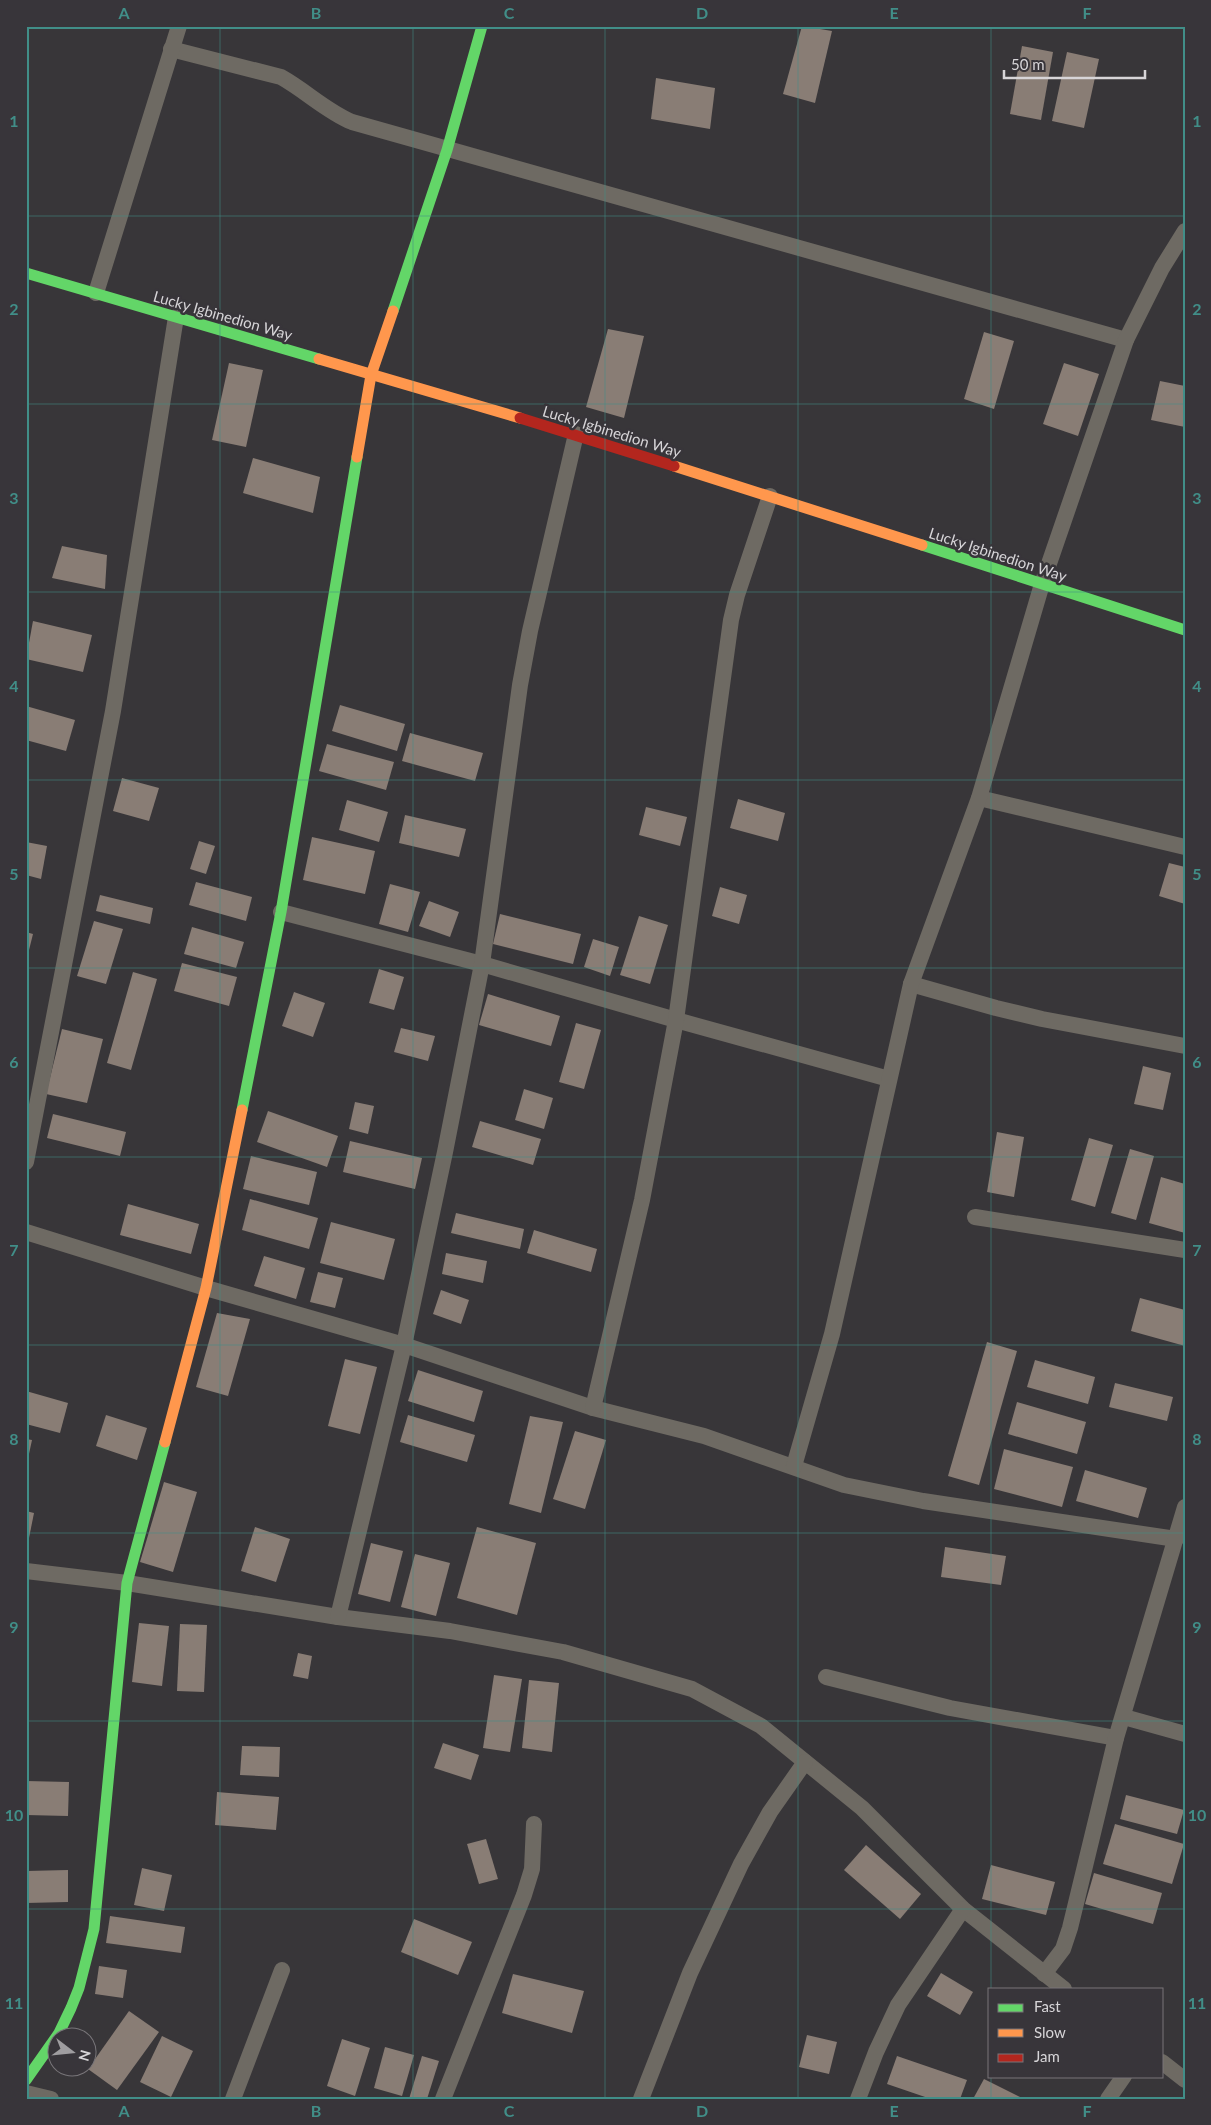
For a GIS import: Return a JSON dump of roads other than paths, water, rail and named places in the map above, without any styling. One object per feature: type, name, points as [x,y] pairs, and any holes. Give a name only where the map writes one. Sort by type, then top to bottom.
[{"type":"street","points":[[96,293],[179,26]]},
{"type":"street","points":[[26,2080],[59,2033],[71,2008],[79,1988],[94,1929],[127,1583],[206,1288],[281,912],[371,375],[447,150],[482,26]]},
{"type":"street","points":[[171,49],[281,77],[343,118],[447,150],[1126,340]]},
{"type":"street","points":[[794,1466],[832,1334],[912,984],[979,798],[1042,584],[1126,340],[1162,268],[1185,231]]},
{"type":"street","name":"Lucky Igbinedion Way","points":[[26,273],[576,434],[1185,630]]},
{"type":"street","points":[[26,1162],[113,711],[176,317]]},
{"type":"street","points":[[338,1617],[404,1345],[482,964],[520,685],[530,632],[576,434]]},
{"type":"street","points":[[593,1408],[642,1200],[676,1020],[731,620],[737,595],[770,496]]},
{"type":"street","points":[[979,798],[1185,847]]},
{"type":"street","points":[[281,912],[482,964],[890,1079]]},
{"type":"street","points":[[912,984],[1042,1019],[1185,1046]]},
{"type":"street","points":[[975,1217],[1185,1250]]},
{"type":"street","points":[[26,1232],[206,1288],[404,1345],[593,1408],[704,1436],[844,1485],[923,1501],[1176,1539]]},
{"type":"street","points":[[1044,1974],[1062,1949],[1070,1928],[1116,1738],[1124,1717],[1185,1506]]},
{"type":"street","points":[[26,1571],[127,1583],[338,1617],[450,1631],[564,1652],[692,1689],[761,1726],[862,1808],[963,1909],[1063,1988]]},
{"type":"street","points":[[826,1678],[950,1708],[1116,1738]]},
{"type":"street","points":[[1124,1717],[1185,1734]]},
{"type":"street","points":[[640,2099],[690,1973],[737,1872],[770,1812],[805,1762]]},
{"type":"street","points":[[443,2099],[524,1895],[532,1869],[534,1824]]},
{"type":"street","points":[[858,2099],[876,2052],[898,2005],[963,1909]]},
{"type":"street","points":[[232,2099],[282,1970]]},
{"type":"street","points":[[1164,2064],[1185,2080]]},
{"type":"street","points":[[1108,2099],[1123,2078]]},
{"type":"street","points":[[26,2093],[51,2099]]}]
